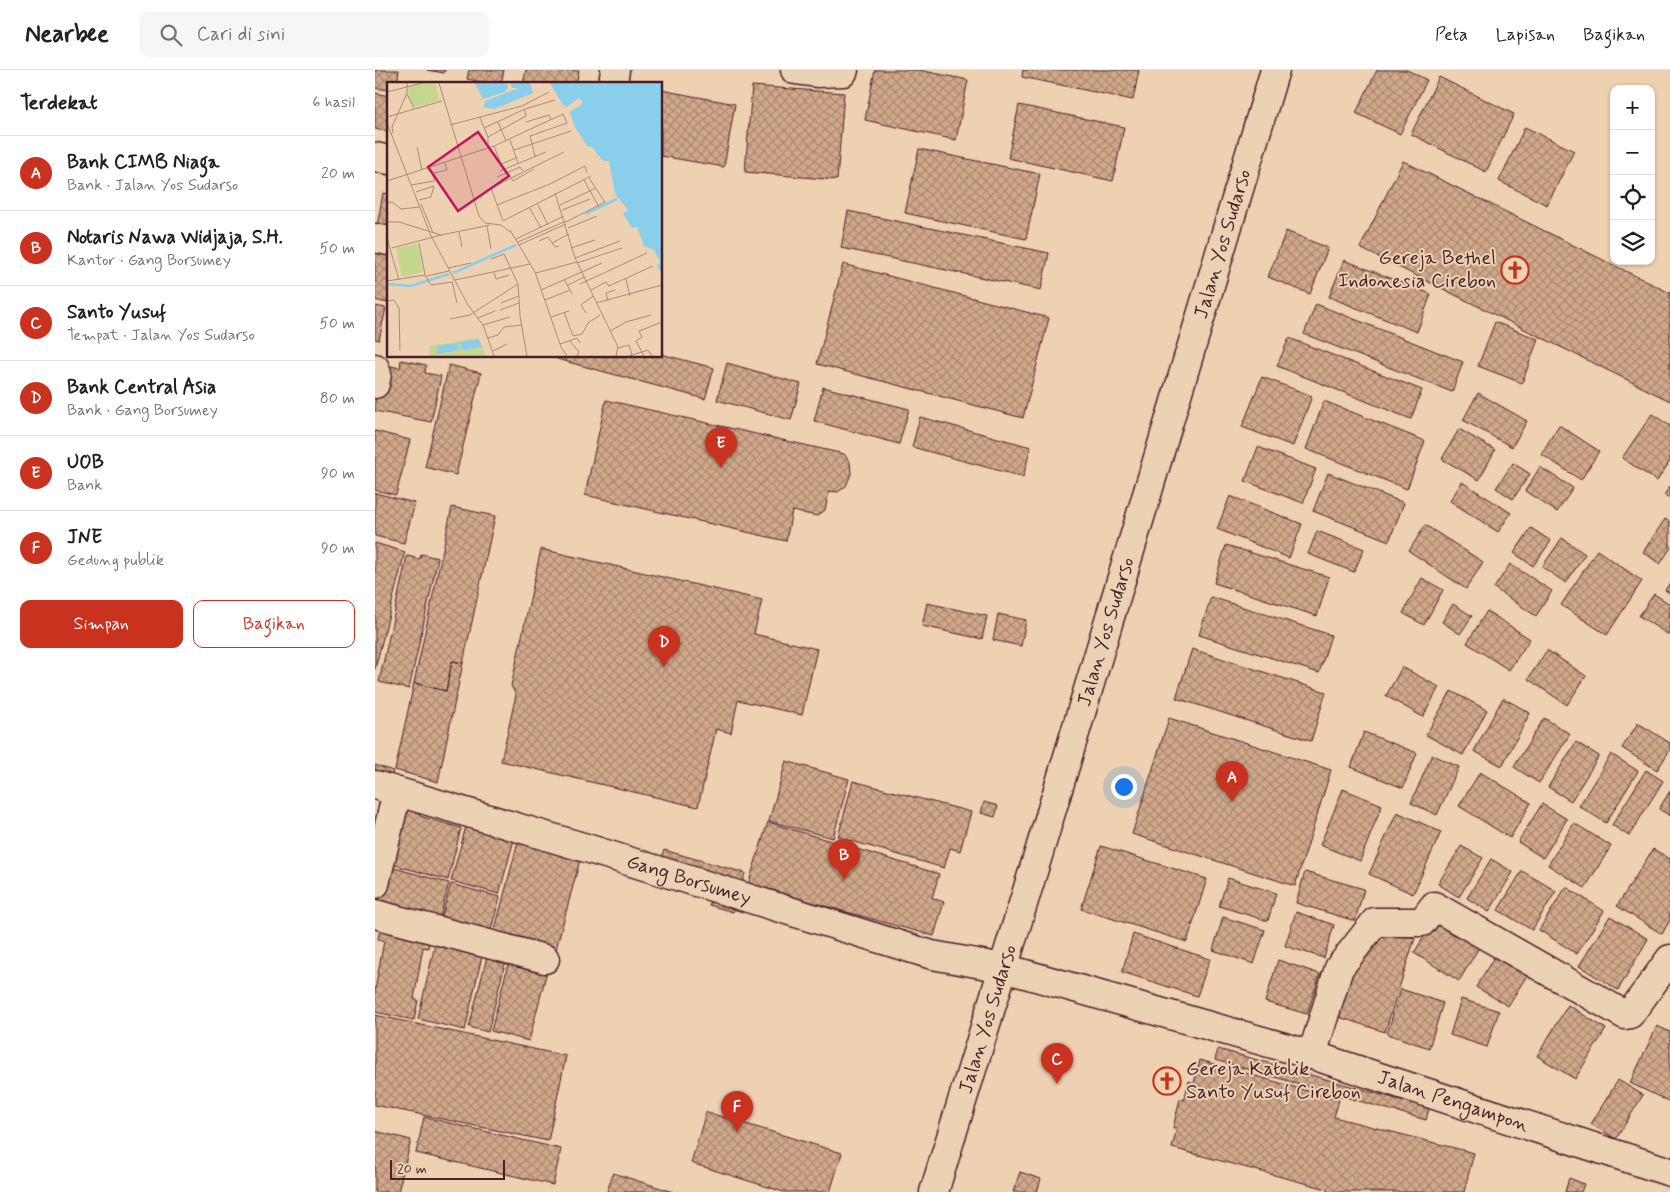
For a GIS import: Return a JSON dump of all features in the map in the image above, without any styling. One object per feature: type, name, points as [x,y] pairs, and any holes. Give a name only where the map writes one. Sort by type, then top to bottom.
[{"type":"main road","points":[[795,70],[817,73],[843,72],[844,70]]},
{"type":"main road","name":"Jalan Yos Sudarso","points":[[934,1192],[1004,968],[1275,70]]},
{"type":"main road","points":[[375,368],[377,374],[375,384]]},
{"type":"main road","points":[[375,884],[386,789]]},
{"type":"main road","name":"Gang Borsumey","points":[[386,789],[583,847],[932,955],[1004,968]]},
{"type":"main road","points":[[1312,1056],[1339,968],[1375,922],[1422,922],[1434,906],[1625,1015],[1629,1014],[1670,959]]},
{"type":"main road","points":[[375,914],[545,959]]},
{"type":"main road","name":"Jalan Pengampon","points":[[1004,968],[1312,1056],[1670,1172]]},
{"type":"building","points":[[375,70],[399,70],[397,82],[387,82],[387,90],[375,88]]},
{"type":"building","points":[[427,70],[445,70],[444,73]]},
{"type":"building","points":[[469,70],[504,70],[501,82],[482,82],[467,79]]},
{"type":"building","points":[[526,70],[579,70],[576,82],[523,82]]},
{"type":"building","points":[[875,70],[919,70],[968,80],[956,140],[865,120]]},
{"type":"building","points":[[1023,70],[1139,70],[1133,100],[1022,77]]},
{"type":"building","points":[[1377,70],[1407,70],[1427,80],[1400,134],[1356,113]]},
{"type":"building","points":[[1439,77],[1514,114],[1486,172],[1411,134]]},
{"type":"building","points":[[752,86],[844,93],[837,180],[745,172]]},
{"type":"building","points":[[663,90],[735,104],[724,167],[663,156]]},
{"type":"building","points":[[375,93],[387,96],[387,132],[375,129]]},
{"type":"building","points":[[1019,105],[1124,127],[1113,181],[1008,158]]},
{"type":"building","points":[[1525,127],[1574,151],[1547,205],[1499,181]]},
{"type":"building","points":[[919,149],[1040,174],[1026,239],[905,213]]},
{"type":"building","name":"Gereja Bethel Indonesia Cirebon","points":[[1403,161],[1670,293],[1670,401],[1360,248]]},
{"type":"building","points":[[383,193],[387,194],[387,234],[376,232]]},
{"type":"building","points":[[848,211],[1049,253],[1041,290],[841,248]]},
{"type":"building","points":[[1286,231],[1328,248],[1310,294],[1268,277]]},
{"type":"building","points":[[375,252],[387,255],[387,303],[375,300]]},
{"type":"building","points":[[1344,260],[1431,294],[1417,332],[1329,297]]},
{"type":"building","points":[[843,264],[1049,318],[1023,418],[817,364]]},
{"type":"building","points":[[1316,304],[1463,362],[1452,392],[1304,334]]},
{"type":"building","points":[[375,306],[386,308],[379,340],[375,339]]},
{"type":"building","points":[[1495,322],[1538,339],[1522,383],[1478,366]]},
{"type":"building","points":[[1289,338],[1422,390],[1411,419],[1277,366]]},
{"type":"building","points":[[663,355],[714,368],[705,399],[557,359],[663,358]]},
{"type":"building","points":[[401,360],[426,365],[425,373],[441,376],[431,422],[375,411],[375,398],[382,364],[400,368]]},
{"type":"building","points":[[727,363],[801,384],[791,420],[717,400]]},
{"type":"building","points":[[449,365],[481,373],[456,475],[425,467]]},
{"type":"building","points":[[1262,377],[1312,396],[1293,446],[1242,427]]},
{"type":"building","points":[[823,387],[909,409],[899,444],[814,421]]},
{"type":"building","points":[[1478,393],[1527,421],[1512,447],[1463,420]]},
{"type":"building","points":[[606,400],[844,454],[850,462],[851,474],[846,486],[838,492],[829,491],[825,510],[817,516],[792,511],[786,541],[585,495]]},
{"type":"building","points":[[1324,401],[1425,441],[1407,489],[1306,449]]},
{"type":"building","points":[[1652,414],[1670,426],[1670,461],[1657,481],[1622,458]]},
{"type":"building","points":[[920,417],[1031,447],[1023,477],[912,447]]},
{"type":"building","points":[[1559,425],[1599,451],[1581,480],[1541,454]]},
{"type":"building","points":[[1459,429],[1495,450],[1479,480],[1442,459]]},
{"type":"building","points":[[375,431],[410,440],[396,495],[375,490]]},
{"type":"building","points":[[1258,447],[1316,469],[1303,503],[1245,481]]},
{"type":"building","points":[[1513,463],[1530,474],[1513,499],[1496,488]]},
{"type":"building","points":[[1540,467],[1573,488],[1557,512],[1525,491]]},
{"type":"building","points":[[1328,473],[1404,503],[1389,541],[1313,511]]},
{"type":"building","points":[[1462,482],[1511,513],[1498,532],[1450,501]]},
{"type":"building","points":[[1670,486],[1670,499],[1664,495]]},
{"type":"building","points":[[375,493],[415,503],[404,543],[375,536]]},
{"type":"building","points":[[1230,496],[1302,524],[1289,558],[1217,529]]},
{"type":"building","points":[[452,507],[495,516],[463,663],[452,661],[446,691],[414,683]]},
{"type":"building","points":[[1665,519],[1670,522],[1670,549],[1660,564],[1643,552]]},
{"type":"building","points":[[1425,525],[1483,562],[1466,589],[1409,551]]},
{"type":"building","points":[[1531,528],[1551,541],[1533,566],[1514,553]]},
{"type":"building","points":[[1317,531],[1364,549],[1354,572],[1308,554]]},
{"type":"building","points":[[1562,538],[1585,554],[1566,583],[1542,567]]},
{"type":"building","points":[[375,543],[405,552],[375,669]]},
{"type":"building","points":[[1226,545],[1329,577],[1317,616],[1214,583]]},
{"type":"building","points":[[541,549],[762,600],[754,634],[817,649],[802,715],[738,700],[731,733],[716,729],[698,807],[501,761],[516,695],[511,686]]},
{"type":"building","points":[[1597,550],[1642,581],[1607,635],[1561,605]]},
{"type":"building","points":[[421,554],[438,558],[409,689],[379,682],[407,556],[420,559]]},
{"type":"building","points":[[1510,564],[1552,591],[1536,616],[1494,588]]},
{"type":"building","points":[[1422,578],[1443,590],[1424,625],[1403,613]]},
{"type":"building","points":[[1670,583],[1670,593],[1665,590]]},
{"type":"building","points":[[1654,594],[1670,604],[1669,635],[1639,616]]},
{"type":"building","points":[[1211,597],[1331,635],[1319,673],[1199,635]]},
{"type":"building","points":[[927,603],[987,616],[982,639],[922,626]]},
{"type":"building","points":[[1453,604],[1472,616],[1460,634],[1442,622]]},
{"type":"building","points":[[1487,611],[1530,639],[1509,670],[1467,643]]},
{"type":"building","points":[[998,614],[1026,620],[1021,646],[993,640]]},
{"type":"building","points":[[1192,649],[1326,692],[1311,741],[1176,698]]},
{"type":"building","points":[[1547,650],[1586,676],[1567,705],[1528,679]]},
{"type":"building","points":[[452,661],[463,663],[438,782],[395,770],[414,683],[446,691]]},
{"type":"building","points":[[1402,667],[1439,687],[1423,717],[1386,696]]},
{"type":"building","points":[[1451,691],[1487,710],[1463,755],[1426,735]]},
{"type":"building","points":[[1503,698],[1530,713],[1502,766],[1474,751]]},
{"type":"building","points":[[1169,718],[1331,770],[1295,886],[1132,834]]},
{"type":"building","points":[[1544,718],[1570,734],[1539,783],[1514,767]]},
{"type":"building","points":[[1638,723],[1670,743],[1670,750],[1657,770],[1622,748]]},
{"type":"building","points":[[1364,732],[1417,753],[1403,788],[1351,767]]},
{"type":"building","points":[[1576,742],[1599,756],[1571,801],[1548,787]]},
{"type":"building","points":[[1611,754],[1638,771],[1606,823],[1579,806]]},
{"type":"building","points":[[1432,755],[1459,767],[1437,815],[1411,803]]},
{"type":"building","points":[[786,761],[849,779],[833,838],[769,821]]},
{"type":"building","points":[[375,765],[393,771],[390,781],[375,776]]},
{"type":"building","points":[[1646,770],[1663,781],[1629,836],[1612,825]]},
{"type":"building","points":[[1480,772],[1531,803],[1510,838],[1459,806]]},
{"type":"building","points":[[853,781],[971,812],[960,851],[950,848],[944,868],[838,837]]},
{"type":"building","points":[[1343,789],[1382,805],[1360,861],[1320,845]]},
{"type":"building","points":[[1670,791],[1670,816],[1659,809]]},
{"type":"building","points":[[984,802],[998,806],[995,817],[981,813]]},
{"type":"building","points":[[400,804],[421,810],[420,816],[461,828],[448,880],[384,862]]},
{"type":"building","points":[[1542,804],[1567,819],[1543,858],[1518,842]]},
{"type":"building","points":[[1397,812],[1441,832],[1413,894],[1369,874]]},
{"type":"building","points":[[768,822],[939,874],[932,898],[944,902],[934,936],[748,885]]},
{"type":"building","points":[[467,823],[515,836],[499,894],[451,881]]},
{"type":"building","points":[[1574,823],[1611,846],[1585,888],[1548,865]]},
{"type":"building","points":[[519,838],[581,856],[555,953],[493,937]]},
{"type":"building","points":[[1101,846],[1207,879],[1187,942],[1081,909]]},
{"type":"building","points":[[1461,846],[1483,858],[1459,897],[1438,884]]},
{"type":"building","points":[[1653,849],[1670,859],[1670,920],[1662,934],[1617,906]]},
{"type":"building","points":[[664,850],[745,873],[741,888],[660,865]]},
{"type":"building","points":[[1491,859],[1513,872],[1489,912],[1467,898]]},
{"type":"building","points":[[383,865],[449,883],[438,925],[375,908],[375,898]]},
{"type":"building","points":[[1522,871],[1556,891],[1532,930],[1498,910]]},
{"type":"building","points":[[1305,872],[1364,889],[1355,921],[1296,903]]},
{"type":"building","points":[[1228,878],[1276,893],[1268,921],[1219,906]]},
{"type":"building","points":[[451,884],[500,897],[489,937],[440,923]]},
{"type":"building","points":[[1566,887],[1604,911],[1577,954],[1539,930]]},
{"type":"building","points":[[712,894],[736,901],[733,912],[709,905]]},
{"type":"building","points":[[1296,912],[1334,925],[1324,958],[1285,946]]},
{"type":"building","points":[[1610,916],[1648,939],[1618,990],[1579,966]]},
{"type":"building","points":[[1223,917],[1265,930],[1254,964],[1213,950]]},
{"type":"building","points":[[1436,917],[1481,944],[1459,981],[1414,953]]},
{"type":"building","points":[[381,925],[430,935],[428,948],[423,947],[414,999],[418,1000],[414,1020],[375,1012],[375,990],[384,941],[378,939]]},
{"type":"building","points":[[1381,929],[1415,938],[1385,1032],[1330,1014],[1340,981]]},
{"type":"building","points":[[1133,934],[1210,959],[1197,996],[1122,972]]},
{"type":"building","points":[[437,936],[484,947],[465,1030],[418,1019]]},
{"type":"building","points":[[1497,952],[1529,972],[1508,1006],[1476,987]]},
{"type":"building","points":[[488,953],[506,959],[488,1032],[469,1027]]},
{"type":"building","points":[[510,957],[548,967],[529,1041],[491,1031]]},
{"type":"building","points":[[1278,960],[1320,974],[1307,1014],[1265,1002]]},
{"type":"building","points":[[1401,989],[1443,1003],[1429,1048],[1387,1034]]},
{"type":"building","points":[[1461,999],[1499,1011],[1487,1047],[1450,1035]]},
{"type":"building","points":[[1568,1005],[1606,1029],[1575,1079],[1537,1056]]},
{"type":"building","points":[[375,1015],[566,1056],[548,1141],[375,1105]]},
{"type":"building","points":[[1657,1026],[1670,1032],[1670,1102],[1630,1083]]},
{"type":"building","points":[[1218,1049],[1429,1108],[1426,1120],[1215,1060]]},
{"type":"building","points":[[1200,1060],[1339,1100],[1334,1117],[1474,1153],[1464,1192],[1327,1192],[1327,1189],[1172,1148],[1177,1128],[1173,1128],[1180,1099],[1184,1100],[1189,1081],[1194,1083]]},
{"type":"building","points":[[1618,1080],[1643,1095],[1616,1139],[1591,1124]]},
{"type":"building","points":[[706,1112],[842,1153],[830,1192],[784,1192],[691,1163]]},
{"type":"building","points":[[424,1117],[561,1149],[553,1185],[416,1153]]},
{"type":"building","points":[[375,1131],[411,1140],[398,1192],[375,1192]]},
{"type":"building","points":[[1020,1172],[1041,1179],[1037,1192],[1013,1192]]},
{"type":"building","points":[[613,1173],[673,1192],[607,1192]]},
{"type":"building","points":[[1569,1178],[1584,1184],[1581,1192],[1565,1192]]},
{"type":"place","name":"Gereja Bethel Indonesia Cirebon","points":[[1515,270]]},
{"type":"place","name":"UOB","points":[[721,468]]},
{"type":"place","name":"Bank Central Asia","points":[[664,667]]},
{"type":"place","name":"Bank CIMB Niaga","points":[[1232,802]]},
{"type":"place","name":"Notaris Nawa Widjaja, S.H.","points":[[844,880]]},
{"type":"place","name":"Gereja Katolik Santo Yusuf Cirebon","points":[[1167,1081]]},
{"type":"place","name":"Santo Yusuf","points":[[1057,1084]]},
{"type":"place","name":"JNE","points":[[737,1132]]}]
